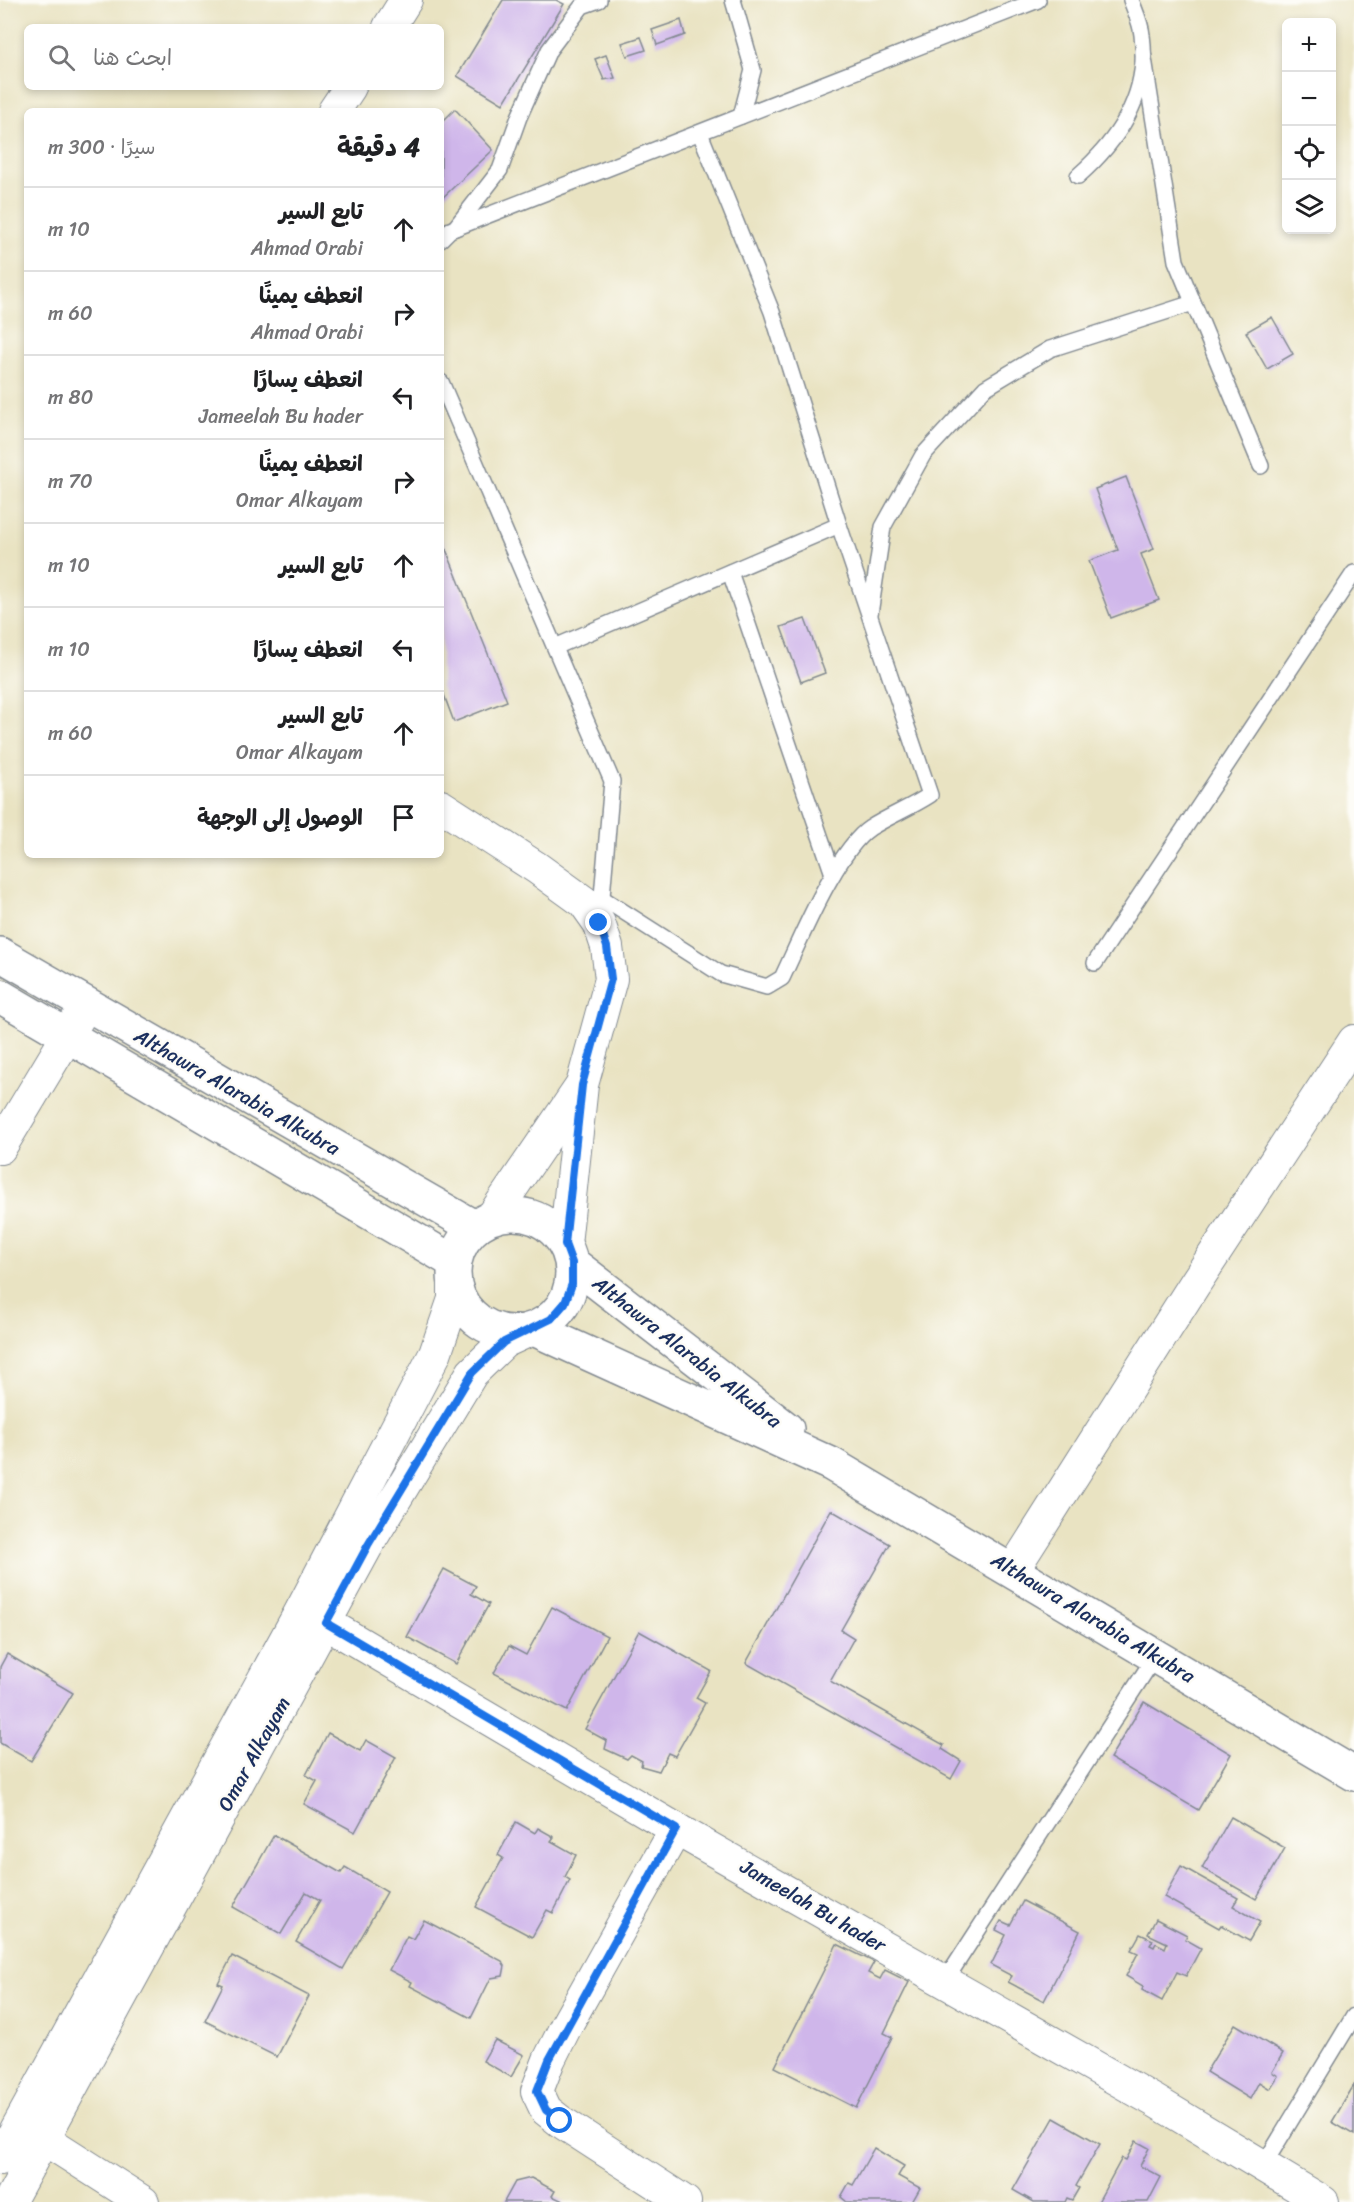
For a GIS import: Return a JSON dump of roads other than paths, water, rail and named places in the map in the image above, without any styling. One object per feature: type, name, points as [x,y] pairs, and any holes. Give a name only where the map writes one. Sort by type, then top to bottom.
[{"type":"street","points":[[390,24],[406,0]]},
{"type":"street","points":[[336,108],[348,90]]},
{"type":"street","points":[[444,808],[528,861],[584,902],[601,910],[611,979],[582,1085],[569,1253],[572,1284],[565,1303],[551,1319],[531,1330],[513,1333],[492,1329],[474,1319],[461,1303],[454,1273],[461,1243],[483,1222],[582,1085]]},
{"type":"street","name":"Althawra Alarabia Alkubra","points":[[0,954],[86,1005],[483,1222]]},
{"type":"street","name":"Althawra Alarabia Alkubra","points":[[0,996],[454,1273]]},
{"type":"street","points":[[0,1148],[86,1005]]},
{"type":"street","points":[[1013,1570],[1194,1285],[1354,1041]]},
{"type":"street","points":[[483,1222],[513,1213],[534,1217],[552,1227],[569,1253]]},
{"type":"street","name":"Althawra Alarabia Alkubra","points":[[569,1253],[831,1464]]},
{"type":"street","name":"Omar Alkayam","points":[[9,2202],[32,2131],[314,1616],[435,1354],[454,1299],[454,1273]]},
{"type":"street","name":"Althawra Alarabia Alkubra","points":[[531,1330],[831,1464],[1354,1774]]},
{"type":"street","name":"Omar Alkayam","points":[[314,1616],[368,1545],[472,1373],[504,1342],[531,1330]]},
{"type":"street","name":"Jameelah Bu hader","points":[[314,1616],[676,1829],[945,1981],[1323,2202]]},
{"type":"street","points":[[676,1829],[567,2025],[549,2060],[537,2091],[546,2110],[560,2121],[685,2202]]},
{"type":"street","points":[[32,2131],[142,2202]]},
{"type":"street","name":"Omar Alkayam","points":[[0,2159],[32,2131]]},
{"type":"lane","points":[[444,237],[454,229],[500,170],[519,117],[549,50],[582,6],[599,0]]},
{"type":"lane","points":[[734,0],[753,70],[741,116]]},
{"type":"lane","points":[[454,229],[1038,0]]},
{"type":"lane","points":[[1078,176],[1104,153],[1119,132],[1142,79],[1142,33],[1131,0]]},
{"type":"lane","points":[[1143,52],[1176,261],[1261,466]]},
{"type":"lane","points":[[444,389],[612,781],[601,910],[721,974],[768,987],[782,978],[838,863],[868,829],[909,809],[930,795],[869,617],[772,312],[700,132]]},
{"type":"lane","points":[[869,617],[883,527],[923,455],[985,388],[1050,349],[1193,303]]},
{"type":"lane","points":[[555,647],[839,525]]},
{"type":"lane","points":[[730,572],[833,874]]},
{"type":"lane","points":[[1095,963],[1354,573]]},
{"type":"lane","points":[[945,1981],[1156,1655]]},
{"type":"lane","points":[[1263,2166],[1354,2016]]}]
